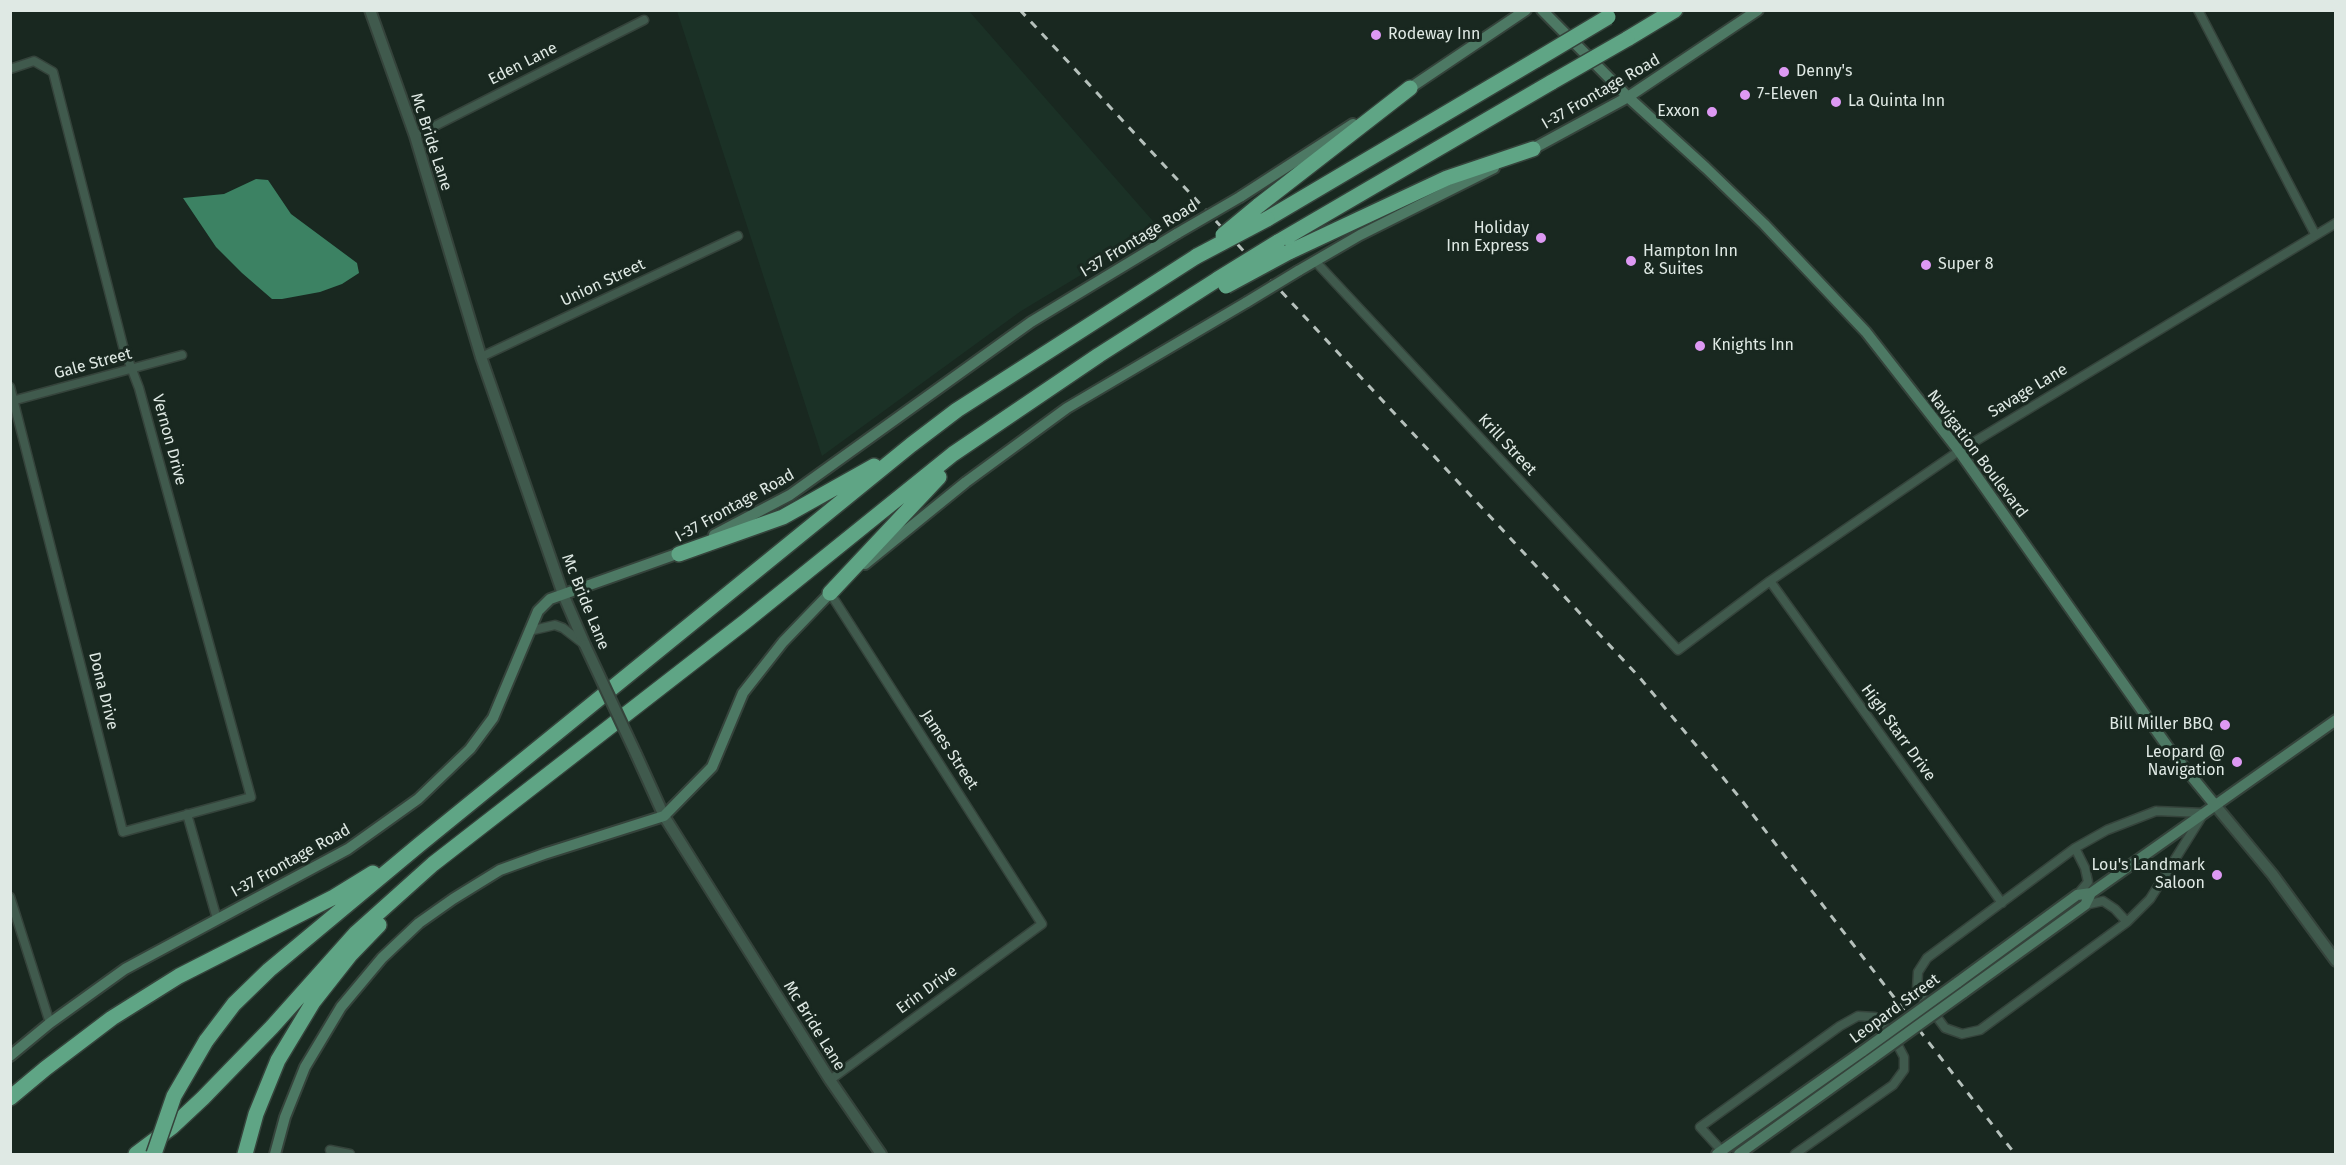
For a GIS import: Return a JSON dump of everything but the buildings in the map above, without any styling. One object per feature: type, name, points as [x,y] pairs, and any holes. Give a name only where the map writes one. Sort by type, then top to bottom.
[{"type":"highway","points":[[136,1155],[172,1128],[195,1106],[272,1028],[356,933],[433,864],[736,628],[953,454],[1152,320],[1284,247],[1552,82],[1675,10]]},
{"type":"highway","points":[[154,1155],[174,1096],[206,1041],[234,1004],[269,970],[419,844],[911,445],[957,410],[1262,212],[1536,60],[1614,14]]},
{"type":"highway","points":[[1262,212],[1410,87]]},
{"type":"highway","points":[[1284,247],[1447,178],[1533,149]]},
{"type":"highway","points":[[830,593],[933,482],[1052,387]]},
{"type":"highway","points":[[680,554],[783,517],[911,445]]},
{"type":"highway","points":[[10,1098],[112,1018],[179,976],[334,897],[419,844]]},
{"type":"highway","points":[[245,1155],[256,1114],[278,1060],[313,1002],[350,955],[418,886],[433,864]]},
{"type":"main road","name":"I-37 Frontage Road","points":[[10,1056],[50,1023],[125,969],[348,849],[418,799],[470,749],[493,718],[538,611],[550,599],[680,554],[790,495],[1031,322],[1240,197],[1526,10]]},
{"type":"main road","name":"Navigation Boulevard","points":[[1542,10],[1628,97],[1706,168],[1823,285],[1866,332],[1959,451],[2170,750],[2215,805]]},
{"type":"main road","name":"I-37 Frontage Road","points":[[275,1155],[285,1117],[304,1067],[341,1007],[382,958],[419,923],[500,870],[664,816],[712,767],[743,693],[783,642],[830,593],[966,482],[1067,408],[1360,235],[1533,149],[1628,97],[1758,10]]},
{"type":"main road","name":"Leopard Street","points":[[1739,1155],[1870,1060],[2077,895],[2091,893],[2336,720]]},
{"type":"main road","name":"Leopard Street","points":[[1720,1153],[1863,1051],[2085,905],[2091,893]]},
{"type":"street","name":"Mc Bride Lane","points":[[370,10],[415,136],[482,357],[563,594],[585,645],[664,816],[830,1080],[881,1155]]},
{"type":"street","points":[[2198,10],[2315,234]]},
{"type":"street","name":"Eden Lane","points":[[415,136],[644,20]]},
{"type":"street","name":"Vernon Drive","points":[[10,69],[34,61],[52,72],[123,346],[132,370],[251,797],[187,814]]},
{"type":"street","name":"Savage Lane","points":[[1678,650],[1770,581],[1959,451],[2336,223]]},
{"type":"street","name":"Union Street","points":[[482,357],[738,236]]},
{"type":"street","name":"Krill Street","points":[[1315,261],[1678,650]]},
{"type":"street","name":"Gale Street","points":[[12,401],[182,355]]},
{"type":"street","name":"Dona Drive","points":[[10,387],[123,832],[187,814]]},
{"type":"street","name":"High Starr Drive","points":[[1770,581],[2002,903]]},
{"type":"street","name":"James Street","points":[[830,593],[1042,924]]},
{"type":"street","points":[[529,631],[555,625],[563,628],[585,645]]},
{"type":"street","name":"Navigation Boulevard","points":[[2215,805],[2273,875],[2336,961]]},
{"type":"street","points":[[2156,811],[2204,813],[2150,898],[2127,922],[1980,1030],[1962,1034],[1945,1028],[1917,990],[1918,972],[1927,958],[2075,848],[2107,830],[2156,811]]},
{"type":"street","points":[[187,814],[217,919]]},
{"type":"street","points":[[2075,848],[2085,868],[2088,882],[2077,895]]},
{"type":"street","points":[[10,897],[12,912],[50,1023]]},
{"type":"street","points":[[2085,905],[2103,901],[2115,909],[2127,922]]},
{"type":"street","name":"Erin Drive","points":[[830,1080],[1042,924]]},
{"type":"street","points":[[1720,1153],[1700,1127],[1840,1026],[1858,1016],[1875,1017],[1893,1036],[1904,1057],[1904,1070],[1893,1085],[1795,1155]]},
{"type":"street","points":[[330,1150],[350,1155]]},
{"type":"shaded area","points":[[677,11],[969,11],[1159,228],[1021,311],[822,456]]},
{"type":"shaded area","points":[[256,179],[268,180],[291,214],[357,263],[359,273],[342,284],[320,292],[272,299],[242,273],[216,247],[183,198],[224,194]]},
{"type":"railway","points":[[1020,10],[1640,678],[1740,798],[2015,1154]]},
{"type":"place","name":"Rodeway Inn","points":[[1376,35]]},
{"type":"place","name":"Denny's","points":[[1784,72]]},
{"type":"place","name":"7-Eleven","points":[[1745,95]]},
{"type":"place","name":"La Quinta Inn","points":[[1836,102]]},
{"type":"place","name":"Exxon","points":[[1712,112]]},
{"type":"place","name":"Holiday Inn Express","points":[[1541,238]]},
{"type":"place","name":"Hampton Inn & Suites","points":[[1631,261]]},
{"type":"place","name":"Super 8","points":[[1926,265]]},
{"type":"place","name":"Knights Inn","points":[[1700,346]]},
{"type":"place","name":"Bill Miller BBQ","points":[[2225,725]]},
{"type":"place","name":"Leopard @ Navigation","points":[[2237,762]]},
{"type":"place","name":"Lou's Landmark Saloon","points":[[2217,875]]}]
